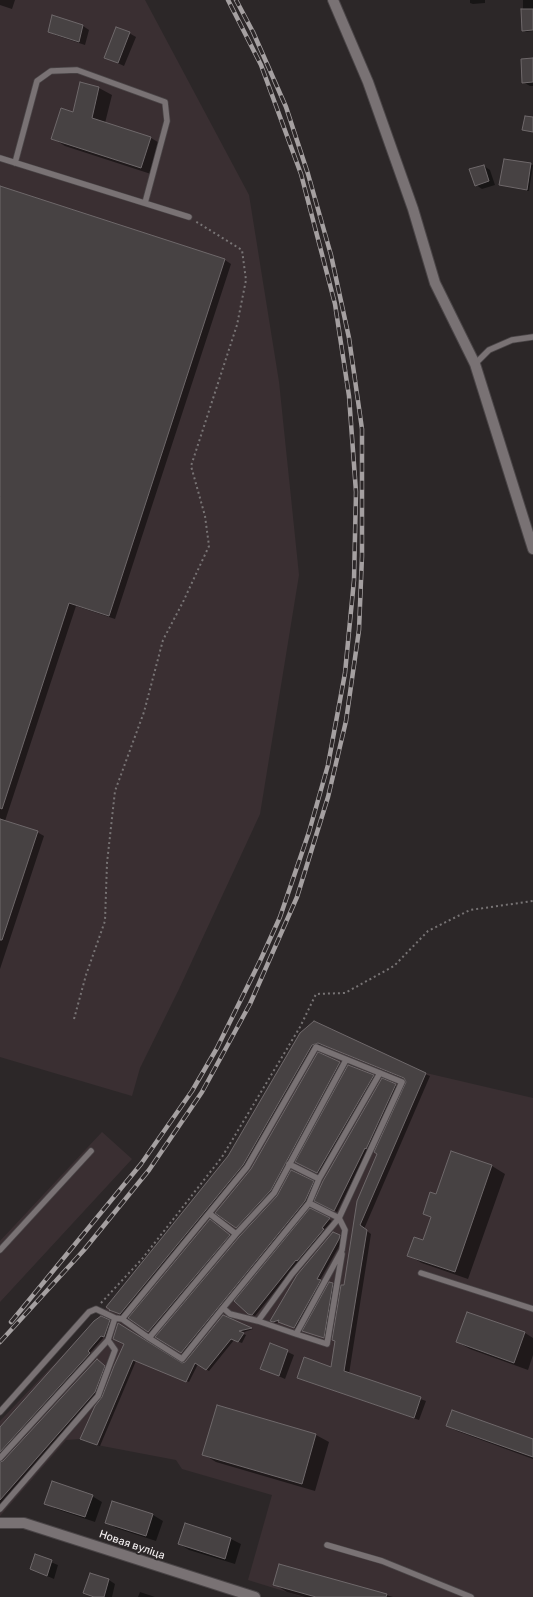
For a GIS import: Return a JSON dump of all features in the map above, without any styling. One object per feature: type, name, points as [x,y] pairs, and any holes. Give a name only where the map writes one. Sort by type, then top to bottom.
[{"type":"street","points":[[333,0],[368,82],[413,209],[435,283],[475,364],[533,549]]},
{"type":"street","name":"Новая вуліца","points":[[0,1523],[24,1523],[255,1597]]},
{"type":"lane","points":[[15,163],[37,81],[51,72],[77,70],[165,102],[167,121],[145,203]]},
{"type":"lane","points":[[0,158],[189,217]]},
{"type":"lane","points":[[475,364],[489,350],[512,340],[533,337]]},
{"type":"lane","points":[[122,1319],[210,1214],[247,1167],[316,1046],[346,1060],[402,1082],[339,1218],[292,1274],[258,1321]]},
{"type":"lane","points":[[149,1338],[236,1234],[274,1193],[346,1060]]},
{"type":"lane","points":[[0,1412],[89,1312],[96,1309],[115,1318],[122,1319],[182,1359],[309,1203],[319,1179],[380,1073]]},
{"type":"lane","points":[[0,1250],[91,1151]]},
{"type":"lane","points":[[289,1164],[319,1179]]},
{"type":"lane","points":[[222,1308],[230,1314],[258,1321],[327,1344],[345,1230],[339,1218],[309,1203]]},
{"type":"lane","points":[[210,1214],[236,1234]]},
{"type":"lane","points":[[296,1334],[342,1250]]},
{"type":"lane","points":[[421,1273],[533,1309]]},
{"type":"lane","points":[[0,1458],[108,1340],[115,1318]]},
{"type":"lane","points":[[0,1509],[98,1396],[115,1350],[108,1340]]},
{"type":"lane","points":[[327,1545],[382,1561],[471,1597]]},
{"type":"path","points":[[74,1019],[86,975],[105,921],[107,863],[115,791],[144,712],[163,640],[183,602],[209,546],[205,516],[191,466],[237,325],[246,280],[242,250],[189,217]]},
{"type":"shaded area","points":[[0,0],[145,0],[249,195],[279,382],[299,575],[260,814],[179,989],[140,1068],[132,1096],[0,1057]]},
{"type":"shaded area","points":[[314,1021],[426,1073],[533,1098],[533,1597],[303,1597],[248,1580],[272,1495],[182,1469],[176,1460],[97,1445],[80,1439],[66,1440],[0,1516],[0,1421],[98,1318],[228,1156],[300,1033]]},
{"type":"shaded area","points":[[102,1132],[132,1159],[0,1302],[0,1241]]},
{"type":"building","points":[[521,9],[533,9],[533,30],[522,31]]},
{"type":"building","points":[[52,15],[83,25],[79,42],[48,32]]},
{"type":"building","points":[[116,27],[130,32],[118,63],[104,58]]},
{"type":"building","points":[[533,58],[533,82],[522,83],[521,59]]},
{"type":"building","points":[[80,82],[99,87],[92,118],[151,137],[141,168],[51,139],[61,108],[73,112]]},
{"type":"building","points":[[525,116],[533,117],[533,132],[522,130]]},
{"type":"building","points":[[504,159],[531,163],[527,190],[499,185]]},
{"type":"building","points":[[484,165],[489,181],[475,186],[469,169]]},
{"type":"building","points":[[0,186],[225,259],[109,616],[69,603],[2,809],[0,808]]},
{"type":"building","points":[[0,819],[38,831],[2,940],[0,940]]},
{"type":"building","points":[[314,1021],[426,1073],[360,1225],[367,1230],[344,1371],[421,1397],[414,1418],[297,1378],[304,1357],[331,1367],[335,1341],[332,1340],[341,1285],[344,1285],[357,1201],[377,1154],[374,1152],[406,1082],[404,1078],[318,1043],[312,1045],[243,1165],[120,1314],[109,1310],[106,1307],[228,1156],[300,1033]]},
{"type":"building","points":[[318,1052],[340,1062],[271,1190],[236,1228],[215,1213],[251,1169]]},
{"type":"building","points":[[348,1065],[374,1075],[317,1173],[295,1162]]},
{"type":"building","points":[[382,1078],[396,1084],[366,1149],[365,1148],[334,1211],[314,1201],[323,1181]]},
{"type":"building","points":[[451,1151],[492,1165],[455,1272],[407,1256],[414,1237],[423,1240],[431,1217],[423,1214],[430,1192],[436,1194]]},
{"type":"building","points":[[291,1170],[314,1181],[305,1201],[181,1353],[155,1337],[239,1237],[277,1196]]},
{"type":"building","points":[[310,1208],[330,1218],[322,1228],[324,1229],[297,1261],[296,1260],[252,1315],[248,1314],[234,1301]]},
{"type":"building","points":[[210,1219],[230,1235],[148,1332],[128,1318]]},
{"type":"building","points":[[333,1232],[340,1235],[339,1239],[317,1279],[321,1280],[294,1328],[278,1322],[279,1320],[273,1322],[270,1321],[297,1275]]},
{"type":"building","points":[[329,1282],[333,1283],[324,1338],[302,1331]]},
{"type":"building","points":[[467,1312],[525,1332],[514,1363],[456,1342]]},
{"type":"building","points":[[223,1315],[252,1328],[239,1331],[244,1333],[238,1342],[231,1339],[206,1370],[195,1363],[186,1382],[133,1360],[97,1445],[80,1439],[95,1406],[102,1397],[124,1344],[113,1339],[118,1323],[182,1363],[185,1362]]},
{"type":"building","points":[[101,1316],[110,1320],[104,1337],[101,1336],[88,1351],[90,1353],[0,1452],[0,1427],[94,1321]]},
{"type":"building","points":[[270,1343],[288,1350],[279,1376],[260,1369]]},
{"type":"building","points":[[97,1359],[105,1366],[95,1392],[0,1500],[0,1462],[3,1461]]},
{"type":"building","points":[[217,1405],[316,1434],[302,1484],[202,1455]]},
{"type":"building","points":[[452,1410],[533,1439],[533,1457],[446,1426]]},
{"type":"building","points":[[52,1481],[93,1495],[85,1517],[44,1504]]},
{"type":"building","points":[[112,1501],[153,1514],[146,1536],[105,1523]]},
{"type":"building","points":[[185,1523],[231,1538],[225,1559],[178,1544]]},
{"type":"building","points":[[35,1554],[52,1560],[47,1576],[30,1569]]},
{"type":"building","points":[[279,1564],[387,1594],[386,1597],[316,1597],[273,1585]]},
{"type":"building","points":[[90,1573],[109,1579],[104,1597],[94,1597],[83,1593]]},
{"type":"railway","points":[[11,1322],[141,1164],[192,1091],[217,1048],[280,917],[309,832],[328,765],[345,673],[354,580],[356,492],[349,396],[335,304],[301,174],[261,65],[228,0]]},
{"type":"railway","points":[[0,1342],[84,1250],[149,1170],[202,1092],[250,1004],[297,897],[328,797],[346,721],[359,630],[362,556],[362,429],[349,338],[331,255],[308,174],[286,107],[253,32],[236,0]]}]
